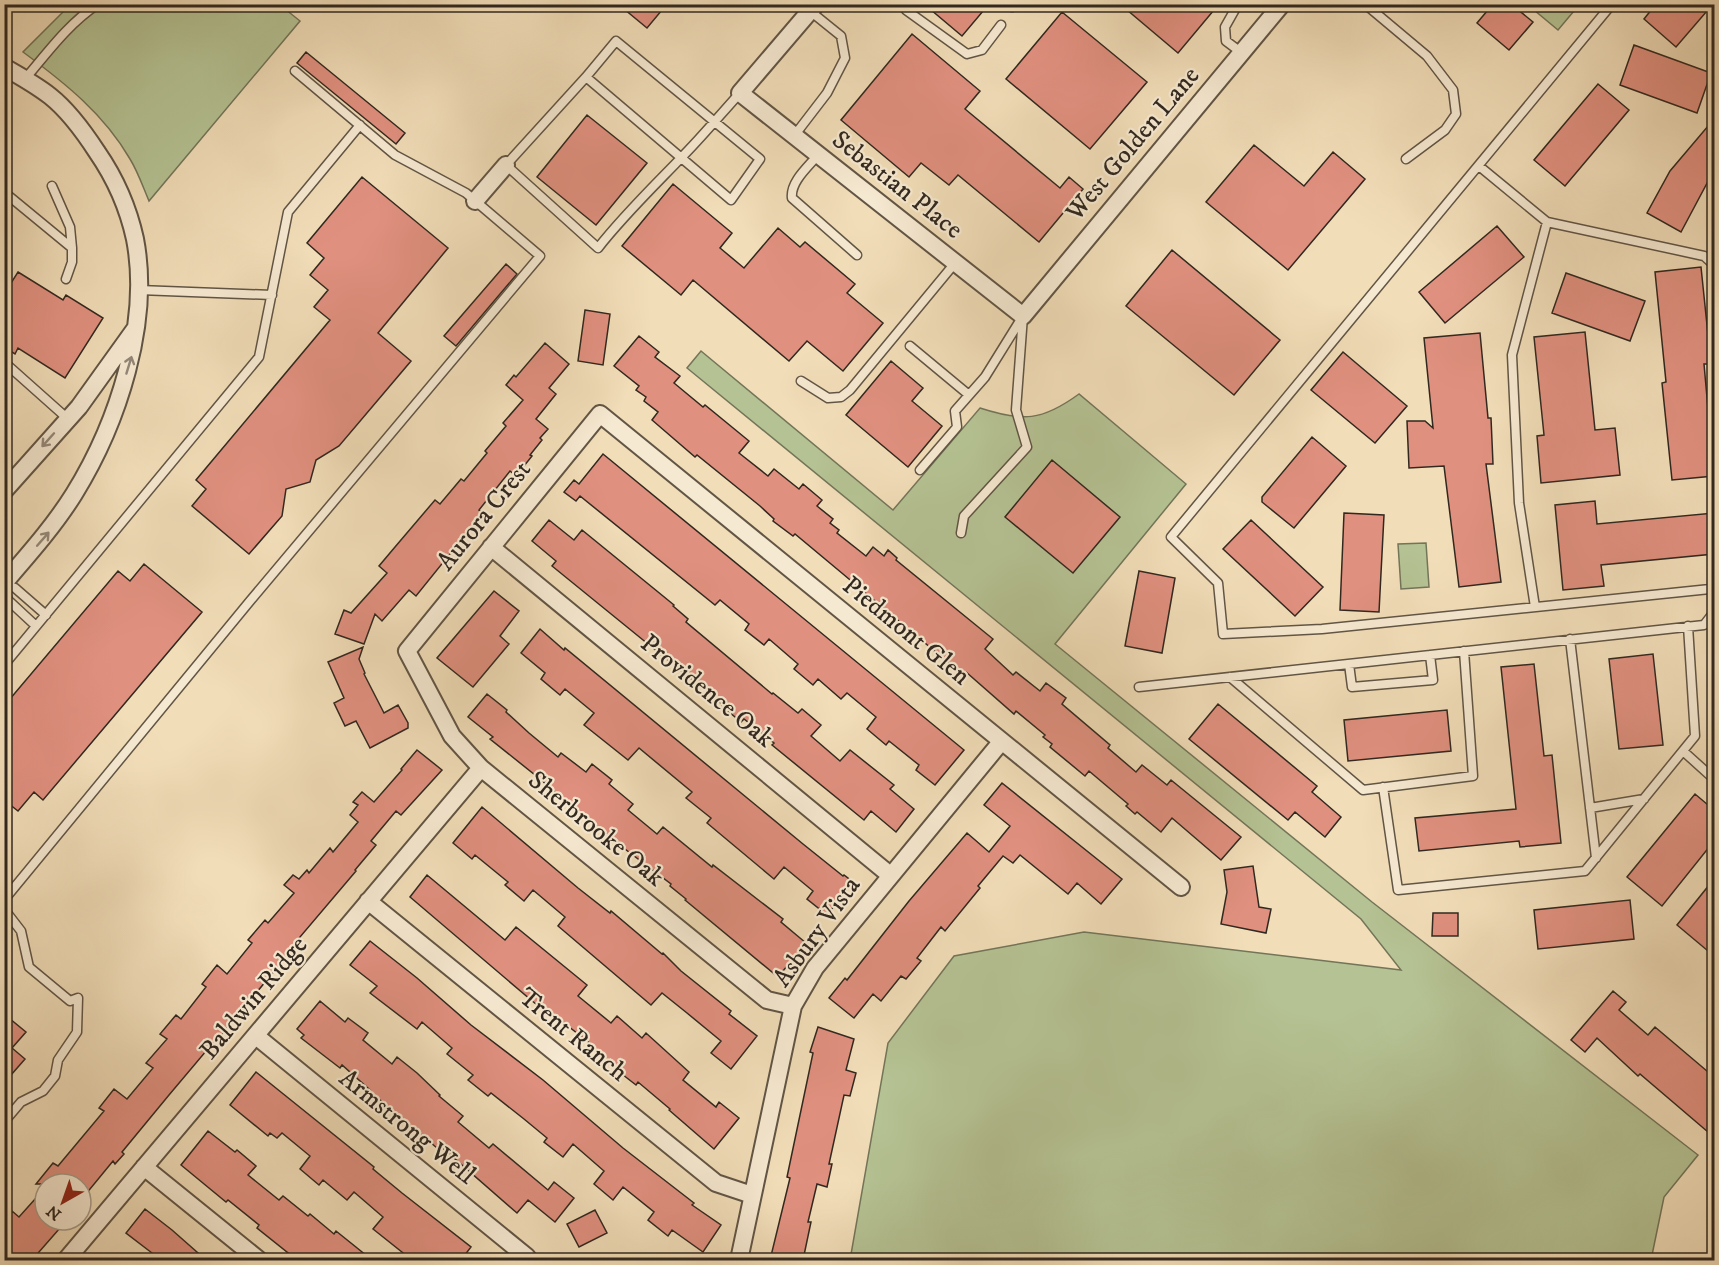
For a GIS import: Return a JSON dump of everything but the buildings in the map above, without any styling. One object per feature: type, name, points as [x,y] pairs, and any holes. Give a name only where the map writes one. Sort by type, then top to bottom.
[{"type":"street","name":"West Golden Lane","points":[[1023,316],[1282,4]]},
{"type":"street","points":[[740,93],[813,8]]},
{"type":"street","points":[[4,67],[51,97],[92,142],[118,186],[135,239],[139,290],[132,353],[119,398],[99,450],[52,528],[4,585]]},
{"type":"street","name":"Sebastian Place","points":[[740,93],[1023,316]]},
{"type":"street","points":[[475,201],[506,165]]},
{"type":"street","points":[[4,491],[79,407],[135,328]]},
{"type":"street","name":"Aurora Crest","points":[[406,651],[600,414]]},
{"type":"street","name":"Piedmont Glen","points":[[600,414],[1180,887]]},
{"type":"street","name":"Providence Oak","points":[[491,547],[891,875]]},
{"type":"street","name":"Sherbrooke Oak","points":[[406,651],[452,736],[481,768],[767,1000],[793,1006]]},
{"type":"street","name":"Asbury Vista","points":[[739,1260],[793,1006],[815,968],[1001,742]]},
{"type":"street","name":"Baldwin Ridge","points":[[66,1260],[481,768]]},
{"type":"street","name":"Trent Ranch","points":[[368,901],[716,1183],[752,1196]]},
{"type":"street","name":"Armstrong Well","points":[[256,1036],[526,1257]]},
{"type":"street","points":[[144,1167],[259,1260]]},
{"type":"lane","points":[[25,79],[61,36],[83,14],[98,4]]},
{"type":"lane","points":[[901,4],[967,54],[982,50],[1001,25]]},
{"type":"lane","points":[[1238,4],[1225,27],[1226,41],[1242,53]]},
{"type":"lane","points":[[1365,4],[1427,56],[1453,90],[1456,114],[1445,130],[1406,159]]},
{"type":"lane","points":[[1612,4],[1171,537],[1218,583],[1223,634],[1322,629],[1710,589],[1714,582]]},
{"type":"lane","points":[[794,136],[827,93],[845,58],[841,36],[813,8]]},
{"type":"lane","points":[[586,77],[682,157],[731,200],[760,159],[715,120],[616,41],[506,165],[598,248],[617,224],[682,157],[715,120],[740,93]]},
{"type":"lane","points":[[4,900],[250,601],[540,256],[466,193],[395,155],[295,71]]},
{"type":"lane","points":[[4,665],[259,357],[288,212],[360,126]]},
{"type":"lane","points":[[818,155],[795,183],[791,191],[792,198],[857,255]]},
{"type":"lane","points":[[1479,166],[1547,222],[1704,256],[1714,265]]},
{"type":"lane","points":[[52,186],[70,227],[72,262],[66,279]]},
{"type":"lane","points":[[4,192],[72,248]]},
{"type":"lane","points":[[1535,607],[1520,503],[1512,355],[1547,222]]},
{"type":"lane","points":[[801,381],[828,398],[841,397],[850,390],[955,263]]},
{"type":"lane","points":[[139,290],[272,295]]},
{"type":"lane","points":[[920,470],[957,427],[955,411],[985,377],[1023,316]]},
{"type":"lane","points":[[961,533],[964,516],[1027,447],[1016,410],[1023,316]]},
{"type":"lane","points":[[910,346],[969,395]]},
{"type":"lane","points":[[4,362],[68,419]]},
{"type":"lane","points":[[4,585],[15,588],[46,615]]},
{"type":"lane","points":[[4,585],[8,600],[36,626]]},
{"type":"lane","points":[[1139,687],[1704,625],[1714,612]]},
{"type":"lane","points":[[1383,787],[1398,890],[1585,871],[1695,736],[1688,626]]},
{"type":"lane","points":[[1570,639],[1596,858]]},
{"type":"lane","points":[[1230,677],[1363,790],[1473,776],[1464,651]]},
{"type":"lane","points":[[1349,664],[1352,687],[1433,680],[1430,655]]},
{"type":"lane","points":[[1683,751],[1714,779]]},
{"type":"lane","points":[[1590,808],[1644,799]]},
{"type":"lane","points":[[4,909],[21,931],[29,967],[70,1001],[78,998],[77,1032],[58,1060],[55,1076],[43,1091],[21,1102],[4,1122]]},
{"type":"green space","points":[[70,5],[280,5],[300,21],[149,201],[133,164],[108,128],[82,100],[23,52]]},
{"type":"green space","points":[[1528,5],[1579,5],[1558,30]]},
{"type":"green space","points":[[701,351],[893,510],[980,408],[1008,416],[1032,416],[1054,410],[1079,394],[1186,484],[1055,644],[1372,902],[1698,1155],[1664,1197],[1651,1260],[850,1260],[888,1043],[954,956],[1084,932],[1401,970],[1361,919],[687,368]]},
{"type":"green space","points":[[1426,543],[1429,587],[1401,589],[1398,544]]}]
